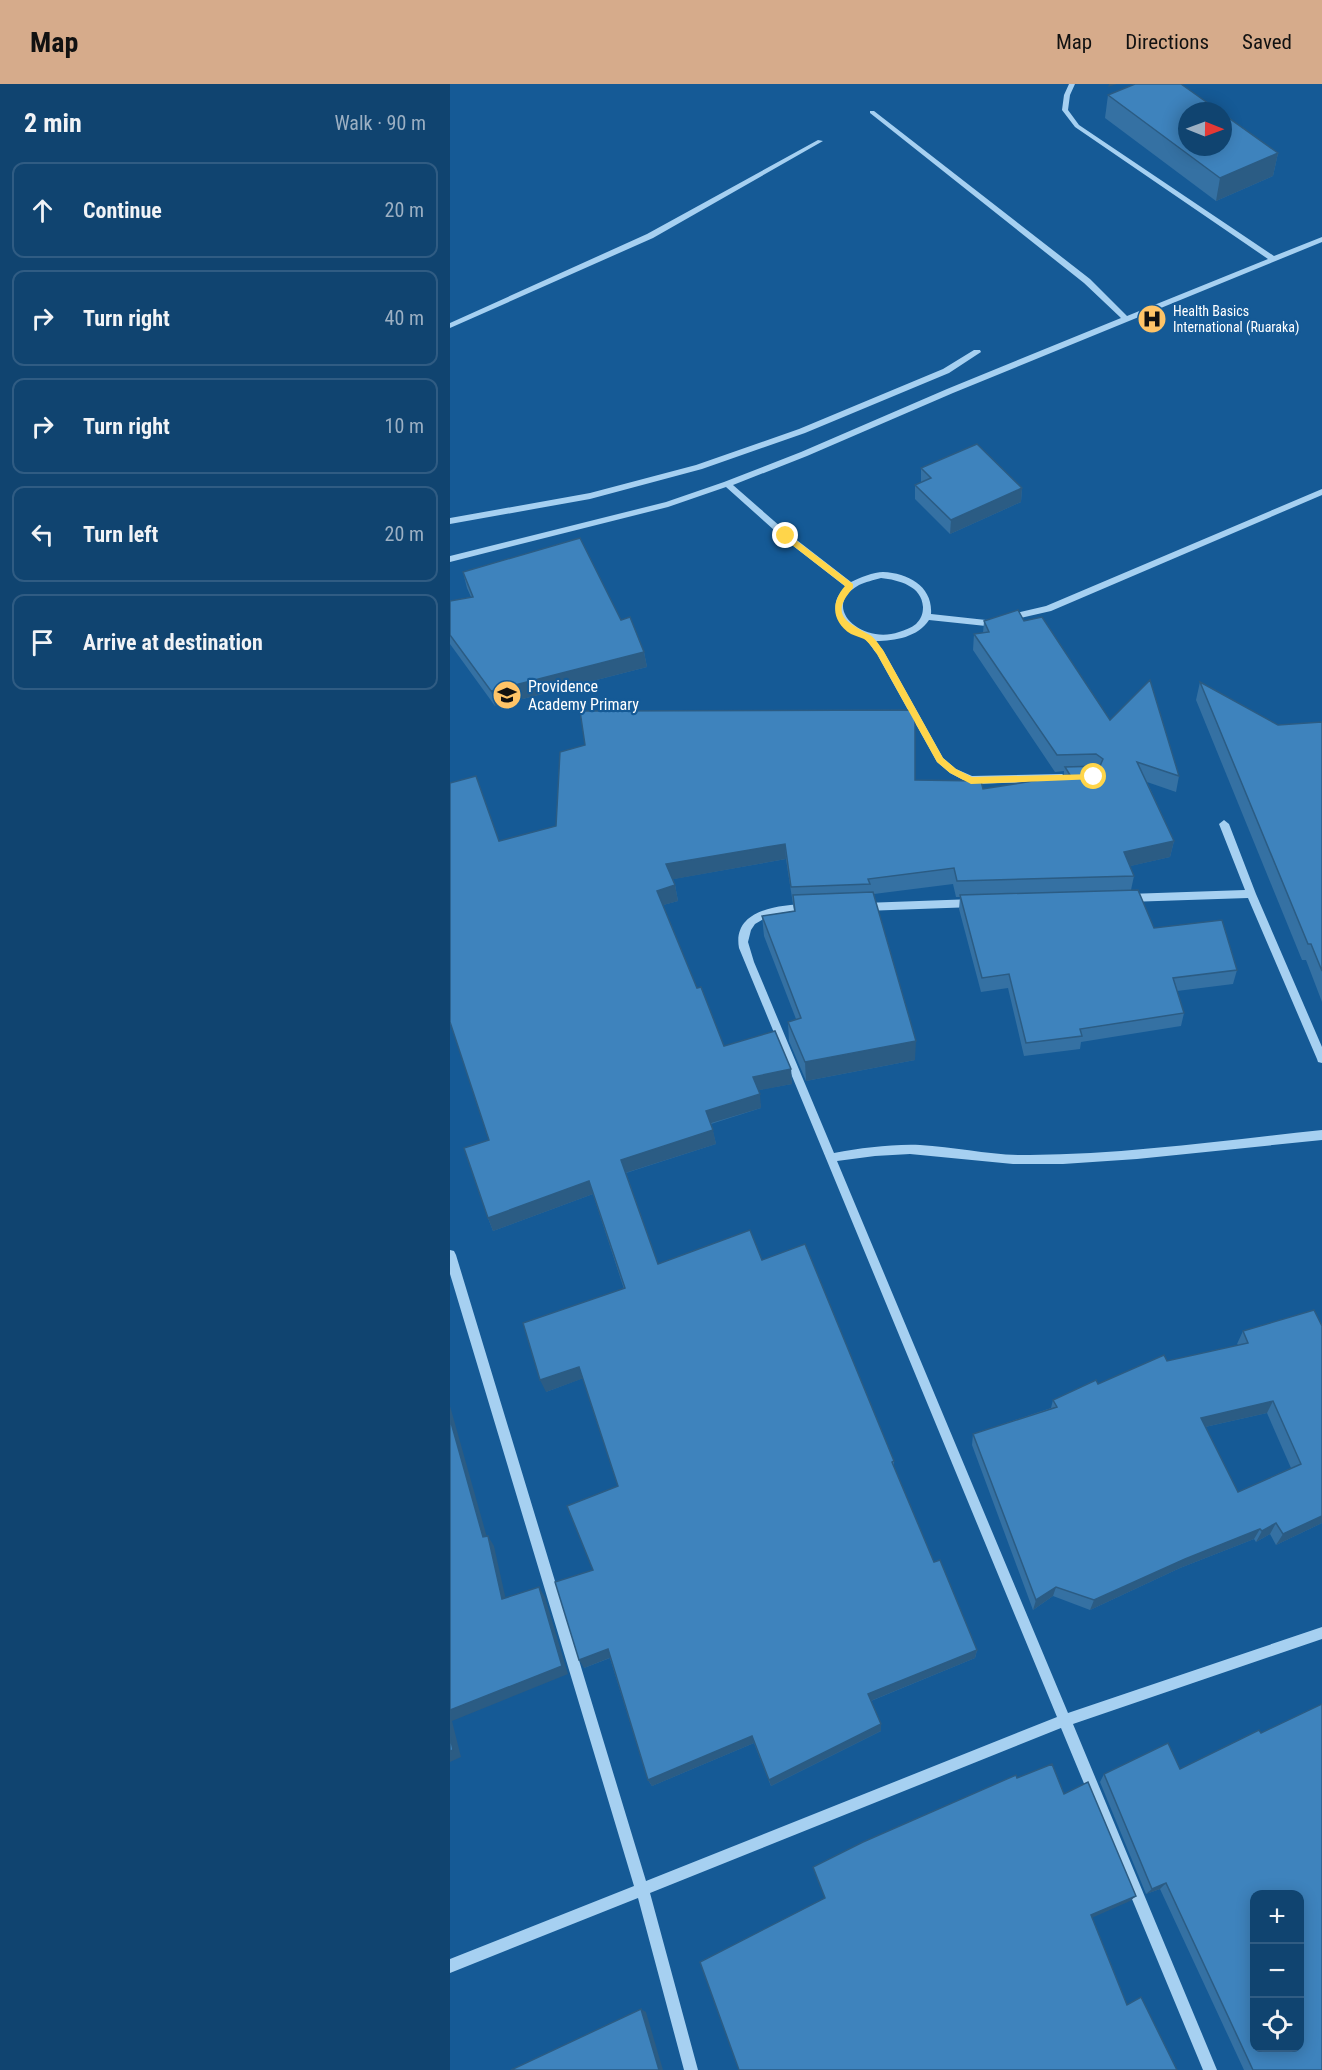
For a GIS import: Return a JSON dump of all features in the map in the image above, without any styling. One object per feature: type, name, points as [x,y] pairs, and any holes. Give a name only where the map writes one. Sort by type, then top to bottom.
[{"type":"street","points":[[1072,84],[1067,94],[1065,110],[1077,126],[1273,259]]},
{"type":"street","points":[[872,112],[1087,281],[1125,319]]},
{"type":"street","points":[[450,326],[650,236],[820,141]]},
{"type":"street","points":[[450,559],[668,504],[727,484],[1322,239]]},
{"type":"street","points":[[450,521],[590,496],[699,467],[824,422],[946,371],[977,352]]},
{"type":"street","points":[[727,484],[786,536],[850,586]]},
{"type":"street","points":[[926,617],[986,623],[1048,609],[1322,492]]},
{"type":"street","points":[[873,577],[898,577],[913,583],[924,593],[928,605],[926,617],[918,628],[904,636],[887,639],[869,638],[853,631],[842,621],[838,609],[841,596],[850,586],[873,577]]},
{"type":"street","points":[[869,638],[880,652],[940,760],[953,771],[971,780],[1072,778]]},
{"type":"street","points":[[1224,824],[1251,894],[1322,1059]]},
{"type":"street","points":[[1121,898],[1251,894]]},
{"type":"street","points":[[848,907],[990,903]]},
{"type":"street","points":[[813,908],[777,909],[759,915],[748,926],[742,940],[749,962],[1210,2070]]},
{"type":"street","points":[[830,1158],[896,1150],[921,1150],[1004,1160],[1027,1160],[1150,1152],[1322,1135]]},
{"type":"street","points":[[450,1255],[642,1889],[692,2070]]},
{"type":"street","points":[[450,1966],[1063,1721],[1322,1633]]},
{"type":"building","points":[[1135,84],[1181,84],[1206,102],[1178,102],[1178,147],[1108,95]]},
{"type":"building","points":[[1232,120],[1278,153],[1220,178],[1190,156],[1232,156]]},
{"type":"building","points":[[977,444],[1022,488],[951,520],[915,485],[931,478],[921,468]]},
{"type":"building","points":[[580,538],[621,620],[630,617],[644,652],[491,691],[450,635],[450,601],[473,597],[463,572]]},
{"type":"building","points":[[1018,610],[1024,621],[1042,617],[1110,720],[1150,680],[1179,776],[1137,762],[1174,841],[1124,852],[1134,876],[957,881],[954,868],[868,879],[870,884],[791,887],[785,844],[666,864],[675,885],[657,891],[697,988],[701,987],[724,1046],[775,1031],[791,1069],[753,1077],[760,1094],[706,1111],[713,1130],[621,1160],[658,1264],[750,1230],[762,1260],[805,1244],[934,1562],[940,1560],[977,1650],[868,1694],[881,1724],[769,1780],[752,1736],[648,1780],[608,1649],[579,1660],[555,1582],[593,1570],[567,1506],[618,1486],[579,1367],[540,1380],[523,1323],[625,1288],[589,1181],[488,1218],[464,1148],[489,1140],[450,1022],[450,783],[476,776],[499,841],[556,826],[560,752],[585,745],[580,711],[915,710],[915,780],[981,781],[983,789],[1070,775],[1065,767],[1100,766],[1103,759],[1096,754],[1057,755],[974,634],[989,632],[984,621]]},
{"type":"building","points":[[1200,682],[1278,725],[1322,722],[1322,971],[1311,944],[1308,944]]},
{"type":"building","points":[[1138,890],[1154,928],[1222,920],[1237,970],[1173,978],[1184,1013],[1080,1029],[1082,1036],[1026,1043],[1009,974],[982,978],[960,895]]},
{"type":"building","points":[[873,892],[916,1041],[805,1062],[788,1022],[801,1018],[762,916],[795,911],[793,895]]},
{"type":"building","points":[[1314,1310],[1322,1326],[1322,1516],[1283,1534],[1276,1523],[1262,1531],[1260,1529],[1185,1559],[1094,1600],[1056,1587],[1036,1600],[973,1434],[1057,1407],[1053,1400],[1096,1380],[1098,1384],[1164,1355],[1167,1361],[1248,1343],[1243,1331]],"holes":[[[1273,1401],[1301,1464],[1238,1492],[1201,1418]]]},
{"type":"building","points":[[450,1419],[483,1537],[488,1536],[502,1599],[539,1587],[562,1666],[450,1710]]},
{"type":"building","points":[[1322,1704],[1322,2070],[1253,2070],[1166,1883],[1152,1889],[1104,1774],[1168,1743],[1180,1769],[1259,1730],[1261,1733]]},
{"type":"building","points":[[1052,1764],[1064,1794],[1088,1782],[1136,1896],[1091,1915],[1127,2005],[1141,1997],[1177,2070],[739,2070],[700,1962],[825,1898],[813,1867],[863,1842],[1016,1775],[1017,1778]]},
{"type":"building","points":[[641,2009],[659,2070],[511,2070]]},
{"type":"place","name":"Health Basics International (Ruaraka)","points":[[1152,319]]},
{"type":"place","name":"Providence Academy Primary","points":[[507,695]]},
{"type":"route","points":[[786,536],[850,586],[841,596],[838,609],[842,621],[853,631],[869,638],[880,652],[940,760],[953,771],[971,780],[1094,777]]}]
